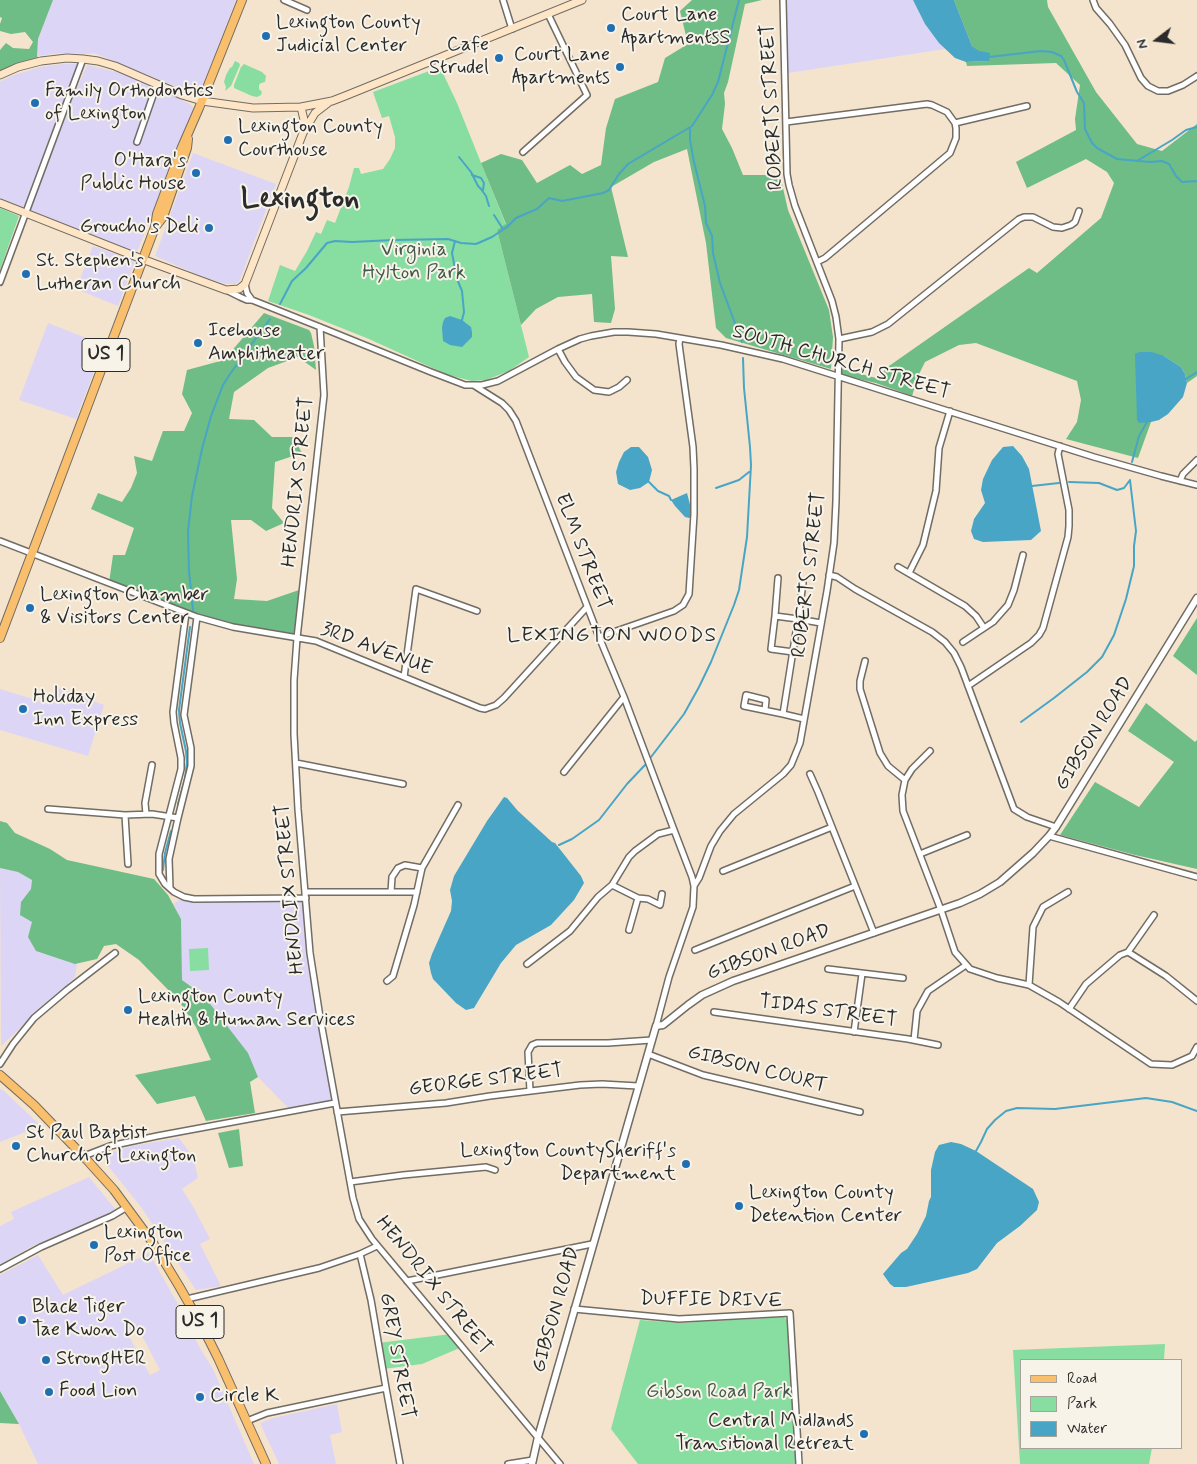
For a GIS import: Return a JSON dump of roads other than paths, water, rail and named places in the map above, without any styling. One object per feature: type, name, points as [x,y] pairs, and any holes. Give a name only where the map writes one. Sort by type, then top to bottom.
[{"type":"main road","points":[[202,101],[242,0]]},
{"type":"main road","points":[[0,75],[18,67],[41,61],[67,58],[84,59],[115,66],[202,101],[253,108],[301,107],[332,101],[512,30],[582,0]]},
{"type":"main road","name":"US 1","points":[[0,638],[154,227],[166,208],[187,148],[189,133],[202,101]]},
{"type":"main road","points":[[226,290],[239,289],[245,284],[303,133],[315,113],[332,101]]},
{"type":"main road","points":[[301,107],[304,120],[303,133]]},
{"type":"main road","name":"SOUTH CHURCH STREET","points":[[0,203],[226,290]]},
{"type":"main road","name":"US 1","points":[[0,1076],[34,1106],[84,1156],[127,1207],[153,1243],[187,1299],[218,1358],[266,1464]]},
{"type":"street","points":[[284,0],[306,10]]},
{"type":"street","points":[[503,0],[512,30]]},
{"type":"street","name":"ROBERTS STREET","points":[[656,1026],[669,977],[692,907],[694,886],[711,846],[727,822],[791,765],[800,742],[829,575],[836,522],[839,339],[832,301],[795,206],[787,174],[783,0]]},
{"type":"street","points":[[1093,0],[1096,8],[1125,45],[1138,74],[1148,86],[1158,91],[1168,91],[1183,85],[1197,76]]},
{"type":"street","points":[[523,152],[587,95],[548,14]]},
{"type":"street","points":[[0,282],[84,59]]},
{"type":"street","points":[[137,142],[157,84]]},
{"type":"street","points":[[786,122],[927,104],[946,112],[954,123],[957,133],[950,153],[825,258],[817,262]]},
{"type":"street","points":[[954,123],[1027,106]]},
{"type":"street","points":[[1025,210],[1026,216]]},
{"type":"street","points":[[839,339],[872,332],[888,324],[1015,221],[1026,216],[1033,217],[1062,228],[1074,222],[1079,211]]},
{"type":"street","points":[[245,284],[247,293],[252,300]]},
{"type":"street","name":"SOUTH CHURCH STREET","points":[[226,290],[246,300],[252,300],[453,381],[475,386],[498,382],[580,339],[614,332],[640,332],[722,345],[783,359],[1060,446],[1197,485]]},
{"type":"street","name":"HENDRIX STREET","points":[[320,327],[324,395],[297,638],[294,712],[298,808],[310,953],[350,1182],[359,1219],[377,1246],[560,1464]]},
{"type":"street","points":[[599,637],[674,611],[683,605],[689,594],[694,514],[694,469],[693,447],[679,344],[680,338]]},
{"type":"street","points":[[558,349],[576,377],[594,390],[609,392],[627,380]]},
{"type":"street","name":"ELM STREET","points":[[475,386],[502,403],[516,421],[587,608],[624,697],[694,886]]},
{"type":"street","points":[[909,573],[923,545],[936,491],[939,448],[950,411]]},
{"type":"street","points":[[968,686],[1032,643],[1039,636],[1043,628],[1068,537],[1069,510],[1058,454],[1060,446]]},
{"type":"street","points":[[1180,481],[1183,474],[1197,460]]},
{"type":"street","name":"3RD AVENUE","points":[[0,541],[196,617],[233,627],[316,641],[480,708],[491,708],[504,698],[587,608]]},
{"type":"street","points":[[963,642],[998,617],[1008,605],[1023,555]]},
{"type":"street","points":[[898,567],[965,606],[976,616],[984,628]]},
{"type":"street","points":[[829,575],[837,577],[939,636],[945,642],[954,653],[968,686],[1014,808],[1027,817],[1056,827]]},
{"type":"street","points":[[778,578],[772,648],[793,652]]},
{"type":"street","points":[[783,714],[803,584]]},
{"type":"street","points":[[404,677],[416,589],[477,611]]},
{"type":"street","name":"GIBSON ROAD","points":[[533,1462],[538,1437],[592,1244],[656,1026],[663,1025],[688,1005],[715,988],[942,910],[991,888],[1011,873],[1050,836],[1197,598]]},
{"type":"street","points":[[186,613],[173,712],[181,758],[181,769],[159,854],[158,870],[165,884],[179,895],[194,899],[417,892]]},
{"type":"street","points":[[775,616],[821,623]]},
{"type":"street","points":[[170,888],[169,859],[191,766],[191,748],[184,715],[196,617]]},
{"type":"street","points":[[865,661],[860,680],[860,690],[880,753],[888,766],[906,780]]},
{"type":"street","points":[[765,710],[766,700],[746,695],[744,706],[804,719]]},
{"type":"street","points":[[564,772],[624,697]]},
{"type":"street","points":[[930,751],[912,769],[906,780],[902,795],[903,811],[942,910],[955,952],[966,965],[970,969],[997,978],[1029,985],[1069,1008],[1151,1064],[1172,1065],[1192,1056],[1197,1047]]},
{"type":"street","points":[[296,763],[403,784]]},
{"type":"street","points":[[146,814],[145,803],[152,765]]},
{"type":"street","points":[[810,774],[874,933]]},
{"type":"street","points":[[387,981],[393,976],[422,868],[458,805]]},
{"type":"street","points":[[48,809],[125,815],[146,814],[178,818]]},
{"type":"street","points":[[125,815],[128,864]]},
{"type":"street","points":[[723,871],[832,827]]},
{"type":"street","points":[[527,964],[570,931],[598,897],[612,885],[629,857],[635,851],[658,834],[674,830]]},
{"type":"street","points":[[920,854],[967,835]]},
{"type":"street","points":[[1050,836],[1197,877]]},
{"type":"street","points":[[391,892],[392,877],[398,868],[405,865],[422,868]]},
{"type":"street","points":[[612,885],[638,898],[648,899],[660,905],[662,894]]},
{"type":"street","points":[[695,950],[855,886]]},
{"type":"street","points":[[1029,985],[1033,927],[1044,907],[1068,892]]},
{"type":"street","points":[[629,930],[638,898]]},
{"type":"street","points":[[1069,1008],[1086,984],[1120,955],[1128,952],[1154,915]]},
{"type":"street","points":[[1128,952],[1166,976],[1197,1001]]},
{"type":"street","points":[[0,1064],[34,1018],[115,953]]},
{"type":"street","points":[[914,1040],[917,1011],[928,991],[966,965]]},
{"type":"street","points":[[828,969],[903,978]]},
{"type":"street","points":[[854,1032],[862,974]]},
{"type":"street","name":"TIDAS STREET","points":[[714,1012],[938,1044]]},
{"type":"street","points":[[530,1091],[528,1052],[532,1045],[537,1043],[608,1043],[652,1040]]},
{"type":"street","name":"GIBSON COURT","points":[[648,1054],[702,1075],[860,1112]]},
{"type":"street","name":"GEORGE STREET","points":[[337,1112],[446,1103],[580,1085],[638,1086]]},
{"type":"street","points":[[84,1156],[110,1146],[157,1136],[335,1103]]},
{"type":"street","points":[[350,1182],[486,1167],[495,1170]]},
{"type":"street","points":[[0,1270],[41,1247],[112,1216],[127,1207]]},
{"type":"street","points":[[407,1281],[592,1244]]},
{"type":"street","points":[[187,1299],[319,1268],[377,1246]]},
{"type":"street","name":"GREY STREET","points":[[360,1254],[371,1300],[400,1464]]},
{"type":"street","name":"DUFFIE DRIVE","points":[[574,1309],[679,1320],[790,1313],[799,1464]]},
{"type":"street","points":[[247,1421],[267,1413],[386,1388]]},
{"type":"street","points":[[508,1464],[533,1462]]},
{"type":"water","points":[[913,0],[954,0],[972,46],[979,51],[990,53],[989,61],[966,62],[955,58],[939,43],[925,24]]},
{"type":"water","points":[[450,316],[462,320],[471,327],[472,337],[462,347],[450,345],[443,341],[443,322],[445,318]]},
{"type":"water","points":[[1139,352],[1152,352],[1164,356],[1181,367],[1187,383],[1183,397],[1168,414],[1159,420],[1151,422],[1139,423],[1137,420],[1135,354]]},
{"type":"water","points":[[1013,446],[1022,456],[1029,469],[1041,531],[1031,540],[983,542],[974,539],[971,531],[974,519],[985,503],[981,490],[983,479],[992,460],[1003,447]]},
{"type":"water","points":[[631,447],[639,447],[648,457],[652,470],[649,482],[640,488],[630,490],[618,484],[616,472],[624,452]]},
{"type":"water","points":[[687,493],[692,512],[689,518],[685,517],[671,500]]},
{"type":"water","points":[[504,797],[555,843],[581,876],[584,883],[574,900],[551,925],[516,945],[501,963],[474,1008],[466,1010],[456,1003],[433,979],[429,963],[451,911],[450,890],[454,876],[487,821]]},
{"type":"water","points":[[951,1142],[961,1144],[976,1151],[1033,1189],[1039,1202],[1037,1210],[1020,1226],[997,1243],[977,1269],[968,1273],[906,1287],[894,1287],[883,1274],[901,1253],[907,1249],[917,1234],[926,1216],[931,1197],[931,1170],[935,1152],[939,1145]]},
{"type":"waterway","points":[[280,304],[292,281],[327,243],[335,241],[448,239],[461,243],[476,244],[492,237],[516,218],[537,209],[549,198],[562,201],[603,193],[609,190],[628,164],[692,126],[718,82],[739,0]]},
{"type":"waterway","points":[[989,57],[1041,51],[1052,52],[1061,56],[1084,103],[1085,129],[1092,143],[1097,148],[1117,159],[1150,162],[1162,161],[1169,164],[1182,182],[1197,181]]},
{"type":"waterway","points":[[1137,161],[1186,130],[1197,127]]},
{"type":"waterway","points":[[690,129],[694,162],[705,206],[706,223],[712,236],[713,253],[720,283],[742,342]]},
{"type":"waterway","points":[[459,157],[486,196],[489,206]]},
{"type":"waterway","points":[[472,175],[481,178],[484,183],[483,190]]},
{"type":"waterway","points":[[494,215],[503,229]]},
{"type":"waterway","points":[[455,241],[452,253],[457,279],[462,291],[464,312],[462,320]]},
{"type":"waterway","points":[[193,610],[189,571],[188,531],[192,496],[202,449],[211,416],[223,385],[270,319]]},
{"type":"waterway","points":[[651,757],[684,714],[699,687],[711,662],[739,590],[747,537],[751,465],[743,358]]},
{"type":"waterway","points":[[1186,379],[1197,372]]},
{"type":"waterway","points":[[1132,462],[1139,436],[1147,422]]},
{"type":"waterway","points":[[716,488],[739,480],[749,472]]},
{"type":"waterway","points":[[1069,482],[1099,483],[1117,490],[1124,488],[1130,480]]},
{"type":"waterway","points":[[1021,722],[1087,672],[1102,657],[1114,635],[1126,599],[1134,566],[1136,531],[1130,480]]},
{"type":"waterway","points":[[649,482],[658,491],[669,496],[671,500]]},
{"type":"waterway","points":[[1032,486],[1059,483]]},
{"type":"waterway","points":[[178,804],[185,779],[187,762],[179,710],[190,627]]},
{"type":"waterway","points":[[559,845],[572,839],[599,820],[627,784],[645,765]]},
{"type":"waterway","points":[[163,870],[171,831]]},
{"type":"waterway","points":[[976,1151],[987,1129],[995,1120],[1006,1111],[1017,1108],[1055,1109],[1146,1098],[1172,1102],[1197,1111]]},
{"type":"place","name":"Court Lane ApartmentsS","points":[[611,28]]},
{"type":"place","name":"Lexington County Judicial Center","points":[[266,36]]},
{"type":"place","name":"Cafe Strudel","points":[[499,58]]},
{"type":"place","name":"Court Lane Apartments","points":[[620,67]]},
{"type":"place","name":"Family Orthodontics of Lexington","points":[[35,103]]},
{"type":"place","name":"Lexington County Courthouse","points":[[228,140]]},
{"type":"place","name":"O'Hara's Public House","points":[[196,173]]},
{"type":"place","name":"Groucho's Deli","points":[[209,228]]},
{"type":"place","name":"St. Stephen's Lutheran Church","points":[[26,274]]},
{"type":"place","name":"Icehouse Amphitheater","points":[[198,343]]},
{"type":"place","name":"Lexington Chamber & Visitors Center","points":[[30,608]]},
{"type":"place","name":"Holiday Inn Express","points":[[23,709]]},
{"type":"place","name":"Lexington County Health & Human Services","points":[[128,1010]]},
{"type":"place","name":"St Paul Baptist Church of Lexington","points":[[16,1146]]},
{"type":"place","name":"Lexington CountySheriff's Department","points":[[686,1164]]},
{"type":"place","name":"Lexington County Detention Center","points":[[739,1206]]},
{"type":"place","name":"Lexington Post Office","points":[[94,1245]]},
{"type":"place","name":"Black Tiger Tae Kwon Do","points":[[22,1320]]},
{"type":"place","name":"StrongHER","points":[[46,1360]]},
{"type":"place","name":"Food Lion","points":[[49,1392]]},
{"type":"place","name":"Circle K","points":[[200,1397]]},
{"type":"place","name":"Central Midlands Transitional Retreat","points":[[864,1434]]},
{"type":"district","name":"Lexington","points":[[300,201]]},
{"type":"district","name":"LEXINGTON WOODS","points":[[612,637]]},
{"type":"park label","name":"Virginia Hylton Park","points":[[414,262]]},
{"type":"park label","name":"Gibson Road Park","points":[[719,1393]]}]
